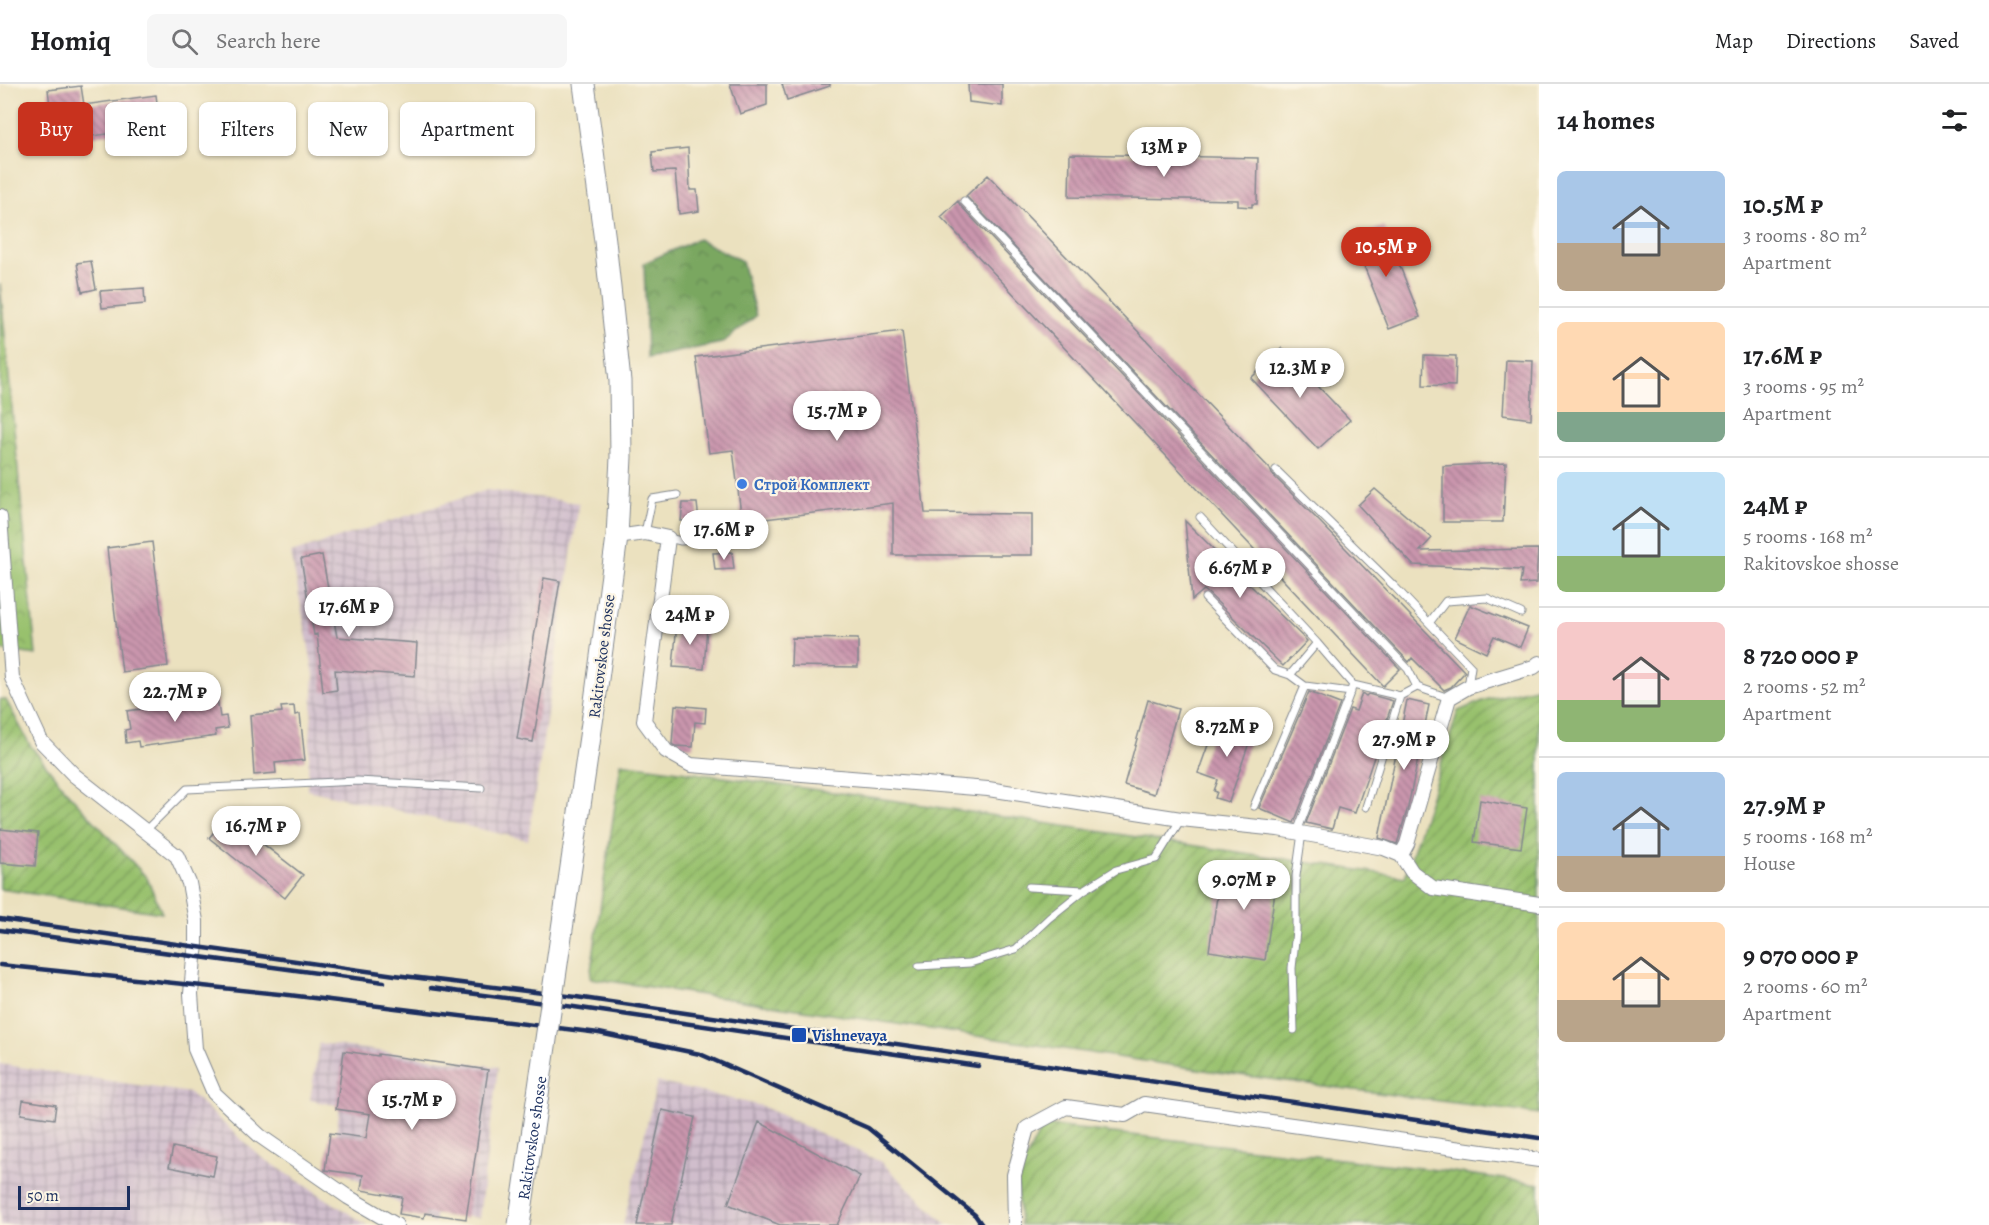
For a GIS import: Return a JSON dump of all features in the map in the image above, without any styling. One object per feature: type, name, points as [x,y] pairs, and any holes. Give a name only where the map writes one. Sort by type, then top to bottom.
[{"type":"main road","name":"Rakitovskoe shosse","points":[[519,1225],[593,716],[616,537],[621,457],[620,381],[605,241],[584,84]]},
{"type":"street","points":[[0,517],[12,678],[41,741],[74,775],[177,856],[189,883],[196,921],[191,994],[195,1049],[214,1093],[260,1136],[348,1197],[396,1225]]},
{"type":"street","points":[[616,537],[645,533],[668,538],[644,721],[666,751],[691,765],[988,789],[1181,819],[1299,833],[1384,848],[1401,855],[1412,872],[1433,888],[1539,904]]},
{"type":"street","points":[[1401,855],[1407,844],[1449,698],[1468,687],[1534,667],[1539,663]]},
{"type":"street","points":[[1015,1225],[1014,1175],[1027,1128],[1066,1107],[1125,1115],[1144,1104],[1539,1160]]},
{"type":"lane","points":[[964,201],[1408,669],[1417,687],[1449,698]]},
{"type":"lane","points":[[1276,470],[1394,586],[1471,667],[1468,687]]},
{"type":"lane","points":[[645,533],[652,499],[676,495]]},
{"type":"lane","points":[[1200,517],[1317,643],[1352,688]]},
{"type":"lane","points":[[668,538],[681,541],[736,537]]},
{"type":"lane","points":[[1205,598],[1275,670],[1290,675],[1305,686],[1352,688],[1400,696],[1417,687]]},
{"type":"lane","points":[[1429,623],[1446,601],[1487,598],[1521,614]]},
{"type":"lane","points":[[1290,675],[1317,643]]},
{"type":"lane","points":[[1254,806],[1305,686]]},
{"type":"lane","points":[[1294,1030],[1292,968],[1296,932],[1299,833],[1352,688]]},
{"type":"lane","points":[[1366,807],[1400,696]]},
{"type":"lane","points":[[145,831],[187,789],[358,781],[481,788]]},
{"type":"lane","points":[[919,966],[970,963],[1016,949],[1084,890],[1116,870],[1156,859],[1181,819]]},
{"type":"lane","points":[[1029,887],[1084,890]]},
{"type":"shaded area","points":[[487,490],[579,503],[528,840],[307,790],[314,675],[291,553]]},
{"type":"shaded area","points":[[319,1043],[498,1067],[479,1218],[436,1212],[434,1224],[331,1164],[340,1106],[310,1100]]},
{"type":"shaded area","points":[[0,1064],[190,1093],[260,1156],[367,1225],[0,1225]]},
{"type":"shaded area","points":[[657,1082],[762,1106],[881,1162],[948,1225],[623,1225]]},
{"type":"green space","points":[[698,239],[742,261],[756,316],[722,343],[647,358],[644,263]]},
{"type":"green space","points":[[0,284],[36,655],[0,650]]},
{"type":"green space","points":[[1539,687],[1539,1114],[1224,1073],[590,978],[621,763],[877,798],[1405,877],[1458,711],[1485,700]]},
{"type":"green space","points":[[0,699],[6,700],[30,745],[68,793],[147,878],[162,913],[0,889]]},
{"type":"green space","points":[[1043,1125],[1446,1171],[1539,1184],[1539,1225],[1020,1225],[1017,1177]]},
{"type":"building","points":[[730,84],[767,84],[767,105],[740,114]]},
{"type":"building","points":[[782,84],[830,84],[830,86],[787,100]]},
{"type":"building","points":[[968,84],[1002,84],[1002,106],[969,102]]},
{"type":"building","points":[[81,86],[84,102],[50,102],[48,90]]},
{"type":"building","points":[[156,95],[157,102],[106,102]]},
{"type":"building","points":[[105,102],[105,134],[93,136],[93,104]]},
{"type":"building","points":[[688,148],[690,190],[697,190],[699,211],[679,214],[675,171],[654,172],[652,152]]},
{"type":"building","points":[[1070,154],[1258,158],[1257,204],[1252,204],[1252,207],[1238,206],[1238,200],[1069,197]]},
{"type":"building","points":[[988,175],[1270,469],[1272,474],[1465,672],[1451,687],[1444,690],[1412,658],[1409,662],[966,196]]},
{"type":"building","points":[[958,201],[1400,669],[1383,686],[941,217]]},
{"type":"building","points":[[1384,226],[1420,317],[1389,329],[1353,238]]},
{"type":"building","points":[[91,261],[96,289],[82,292],[77,263]]},
{"type":"building","points":[[144,288],[145,304],[102,308],[100,291]]},
{"type":"building","points":[[902,331],[925,513],[1032,514],[1032,555],[893,555],[893,503],[742,522],[733,450],[709,453],[696,357]]},
{"type":"building","points":[[1282,348],[1350,420],[1318,449],[1251,378]]},
{"type":"building","points":[[1424,355],[1456,356],[1455,386],[1423,385]]},
{"type":"building","points":[[1506,360],[1533,361],[1531,419],[1503,415]]},
{"type":"building","points":[[1506,463],[1503,522],[1443,522],[1443,466]]},
{"type":"building","points":[[1375,489],[1432,538],[1420,551],[1538,549],[1536,583],[1520,584],[1522,570],[1413,565],[1358,505]]},
{"type":"building","points":[[683,503],[697,503],[699,521],[681,521]]},
{"type":"building","points":[[1185,521],[1307,641],[1283,666],[1204,590],[1192,600]]},
{"type":"building","points":[[152,542],[168,666],[122,672],[107,548]]},
{"type":"building","points":[[732,552],[734,569],[715,570],[713,553]]},
{"type":"building","points":[[322,555],[337,637],[417,643],[415,676],[335,670],[337,690],[323,692],[317,634],[314,635],[301,559]]},
{"type":"building","points":[[544,578],[560,581],[533,742],[517,739]]},
{"type":"building","points":[[1470,605],[1528,628],[1520,647],[1494,636],[1486,653],[1455,638]]},
{"type":"building","points":[[677,623],[707,625],[704,669],[673,667]]},
{"type":"building","points":[[792,638],[858,639],[858,667],[791,666]]},
{"type":"building","points":[[1309,692],[1340,704],[1294,823],[1259,808]]},
{"type":"building","points":[[1362,693],[1366,696],[1368,694],[1393,701],[1355,813],[1338,808],[1332,829],[1306,823],[1350,709],[1356,711]]},
{"type":"building","points":[[217,698],[220,717],[226,716],[228,728],[215,730],[216,736],[139,747],[138,741],[126,743],[125,730],[130,729],[127,711]]},
{"type":"building","points":[[1148,700],[1178,709],[1154,794],[1124,785]]},
{"type":"building","points":[[1407,700],[1429,705],[1408,807],[1397,844],[1379,838]]},
{"type":"building","points":[[675,705],[706,708],[705,723],[695,722],[693,747],[672,744]]},
{"type":"building","points":[[294,706],[295,715],[300,714],[305,760],[275,763],[276,773],[254,775],[250,715],[282,712],[281,707]]},
{"type":"building","points":[[1237,719],[1255,725],[1229,802],[1215,798],[1217,792],[1214,791],[1218,780],[1198,773],[1213,731],[1232,738]]},
{"type":"building","points":[[1480,800],[1527,808],[1521,848],[1474,842]]},
{"type":"building","points":[[227,816],[303,875],[285,898],[209,838]]},
{"type":"building","points":[[0,829],[38,833],[35,866],[0,863]]},
{"type":"building","points":[[1222,863],[1278,871],[1265,960],[1209,951]]},
{"type":"building","points":[[344,1051],[488,1070],[466,1219],[425,1213],[424,1218],[399,1214],[402,1197],[361,1190],[363,1175],[325,1170],[330,1133],[366,1138],[370,1114],[336,1109]]},
{"type":"building","points":[[23,1100],[56,1105],[54,1119],[21,1114]]},
{"type":"building","points":[[662,1110],[695,1117],[671,1225],[637,1225]]},
{"type":"building","points":[[759,1122],[860,1176],[837,1225],[780,1225],[728,1204]]},
{"type":"building","points":[[173,1147],[217,1156],[213,1176],[169,1167]]},
{"type":"railway","points":[[0,919],[395,975],[576,997],[1539,1138]]},
{"type":"railway","points":[[0,930],[384,982]]},
{"type":"railway","points":[[0,965],[289,995],[599,1033],[700,1054],[868,1128],[975,1215],[982,1225]]},
{"type":"railway","points":[[431,988],[978,1066]]},
{"type":"place","name":"Строй Комплект","points":[[742,484]]},
{"type":"place","name":"Vishnevaya","points":[[799,1035]]}]
